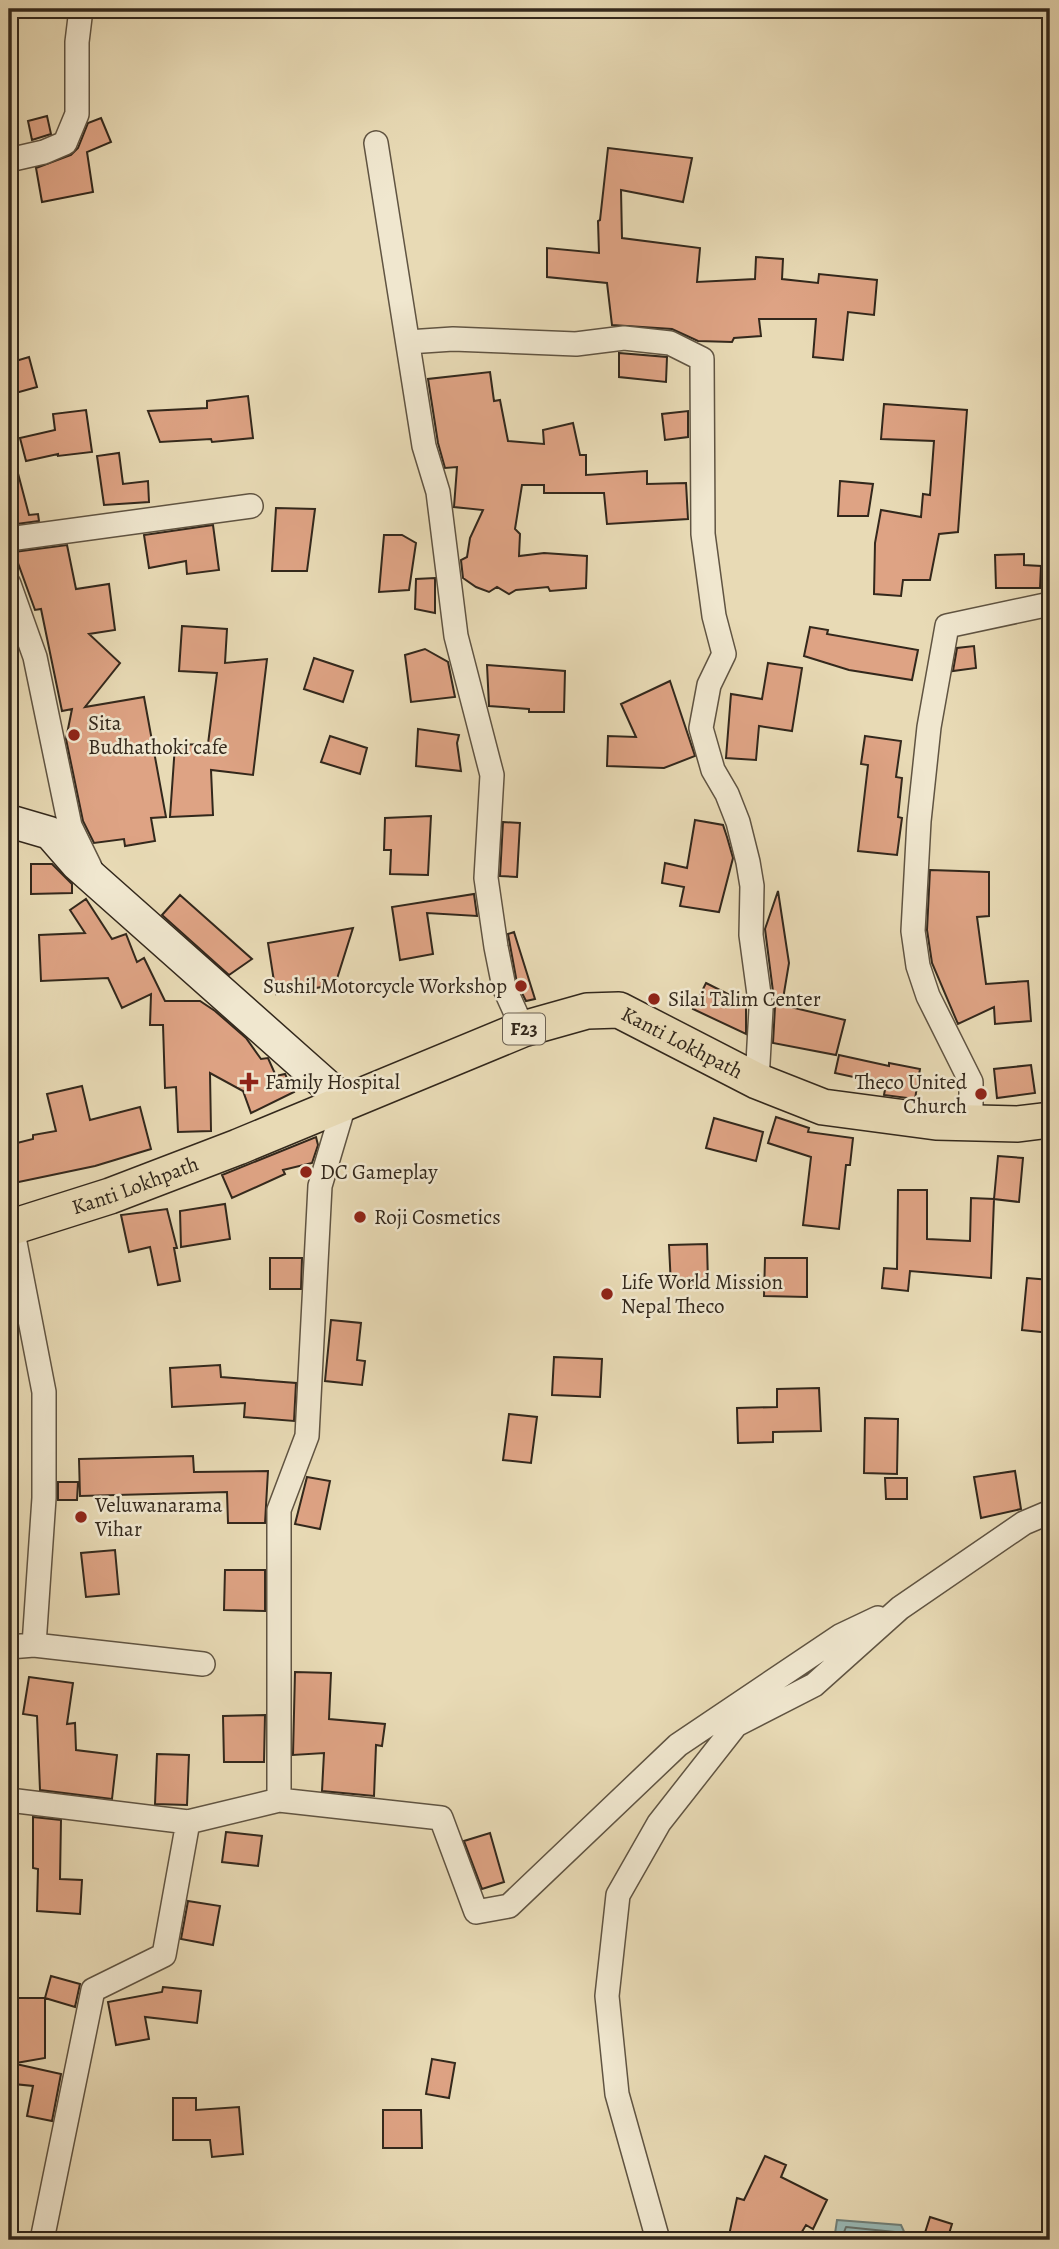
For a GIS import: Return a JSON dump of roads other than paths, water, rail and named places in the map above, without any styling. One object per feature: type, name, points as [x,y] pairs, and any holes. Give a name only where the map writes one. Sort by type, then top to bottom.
[{"type":"main road","points":[[9,821],[50,832],[77,864],[345,1102]]},
{"type":"main road","name":"Kanti Lokhpath","points":[[10,1228],[110,1196],[523,1029],[587,1010],[619,1010],[757,1081],[823,1107],[971,1123],[1018,1125],[1050,1120]]},
{"type":"street","points":[[9,160],[44,152],[65,143],[76,114],[77,42],[81,9]]},
{"type":"street","points":[[376,143],[424,446],[442,513],[456,636],[492,775],[486,878],[496,947],[503,987],[523,1029]]},
{"type":"street","points":[[408,342],[453,339],[576,344],[624,338],[670,343],[702,359],[703,534],[714,617],[724,654],[709,685],[701,728],[713,770],[727,794],[737,822],[750,874],[751,935],[761,1009],[757,1081]]},
{"type":"street","points":[[9,539],[251,506]]},
{"type":"street","points":[[9,584],[35,657],[70,826],[96,879]]},
{"type":"street","points":[[971,1123],[971,1082],[928,996],[918,966],[913,931],[919,821],[929,727],[947,626],[1050,604]]},
{"type":"street","points":[[279,1800],[279,1510],[307,1436],[320,1186],[345,1102]]},
{"type":"street","points":[[10,1228],[44,1392],[44,1498],[34,1645]]},
{"type":"street","points":[[658,2240],[617,2094],[607,1996],[618,1895],[659,1823],[736,1725],[814,1685],[900,1608],[1024,1523],[1050,1512]]},
{"type":"street","points":[[9,1800],[188,1822],[279,1800],[441,1818],[476,1912],[509,1906],[678,1745],[841,1636],[900,1608]]},
{"type":"street","points":[[9,1647],[34,1645],[203,1664]]},
{"type":"street","points":[[42,2240],[93,1990],[164,1955],[188,1822]]},
{"type":"water","points":[[837,2220],[901,2225],[908,2240],[834,2240]]},
{"type":"place","name":"Sita Budhathoki cafe","points":[[74,735]]},
{"type":"place","name":"Sushil Motorcycle Workshop","points":[[521,986]]},
{"type":"place","name":"Silai Talim Center","points":[[654,999]]},
{"type":"place","name":"Family Hospital","points":[[249,1082]]},
{"type":"place","name":"Theco United Church","points":[[981,1094]]},
{"type":"place","name":"DC Gameplay","points":[[306,1172]]},
{"type":"place","name":"Roji Cosmetics","points":[[360,1217]]},
{"type":"place","name":"Life World Mission Nepal Theco","points":[[607,1294]]},
{"type":"place","name":"Veluwanarama Vihar","points":[[81,1517]]}]
